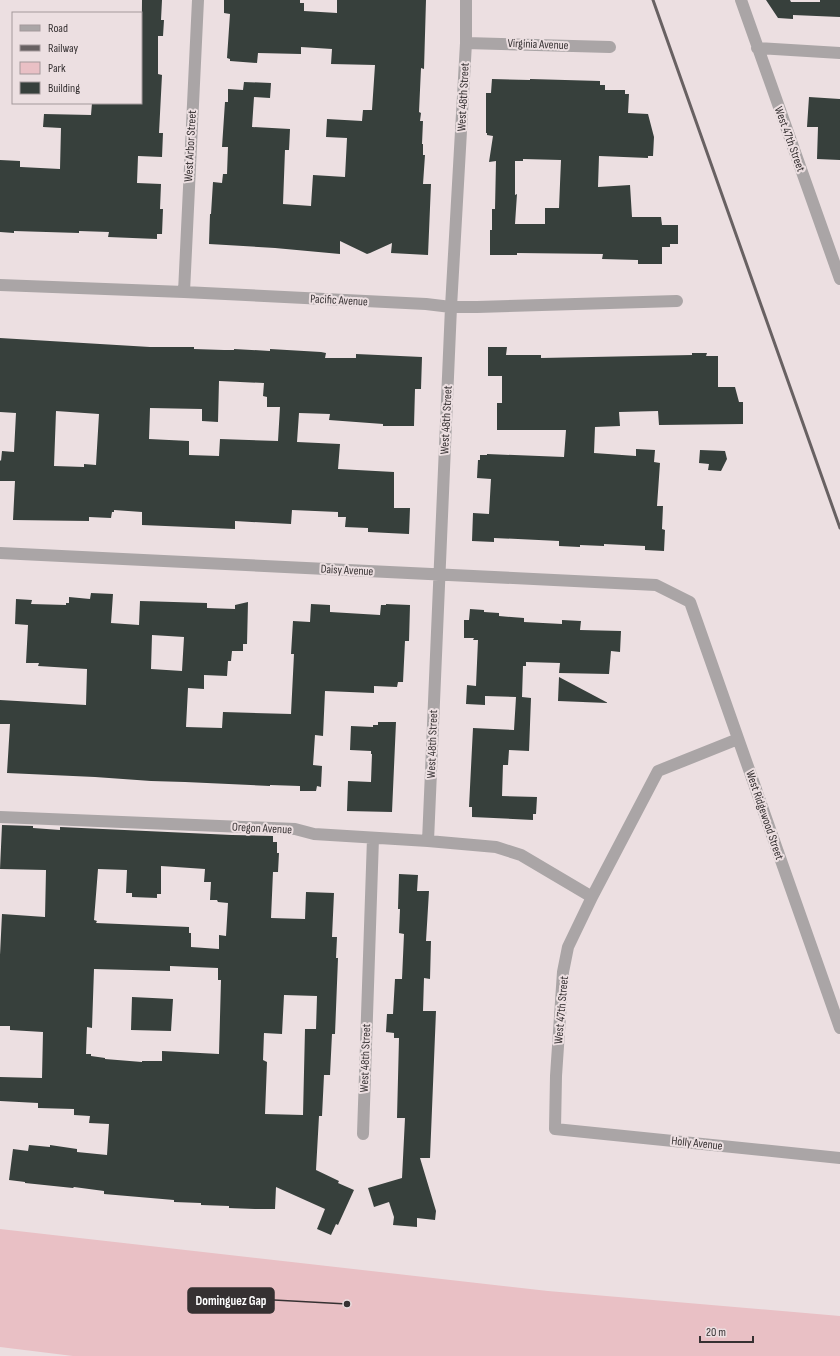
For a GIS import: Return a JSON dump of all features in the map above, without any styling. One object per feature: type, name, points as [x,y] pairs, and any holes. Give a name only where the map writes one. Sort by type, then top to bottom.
[{"type":"street","name":"West Arbor Street","points":[[184,292],[198,0]]},
{"type":"street","name":"West 48th Street","points":[[428,841],[438,574],[466,43],[466,0]]},
{"type":"street","name":"West 47th Street","points":[[741,0],[840,279]]},
{"type":"street","name":"Virginia Avenue","points":[[466,43],[610,47]]},
{"type":"street","points":[[757,48],[840,53]]},
{"type":"street","name":"Pacific Avenue","points":[[0,285],[184,292],[426,304],[451,307],[677,301]]},
{"type":"street","name":"Daisy Avenue","points":[[0,553],[656,585],[690,602]]},
{"type":"street","name":"West Ridgewood Street","points":[[690,602],[840,1028]]},
{"type":"street","name":"West 47th Street","points":[[555,1129],[556,1076],[564,972],[568,947],[592,897],[658,771],[738,739]]},
{"type":"street","name":"Oregon Avenue","points":[[0,816],[295,829],[314,834],[496,847],[521,856],[592,897]]},
{"type":"street","name":"West 48th Street","points":[[363,1134],[373,838]]},
{"type":"street","name":"Holly Avenue","points":[[555,1129],[840,1158]]},
{"type":"green space","points":[[0,1229],[548,1291],[840,1316],[840,1356],[73,1356],[0,1347]]},
{"type":"building","points":[[142,0],[162,0],[161,20],[164,20],[163,36],[158,36],[158,74],[162,75],[159,133],[163,133],[162,157],[138,156],[137,183],[161,184],[160,209],[163,209],[162,234],[157,234],[157,239],[108,237],[109,232],[0,232],[0,160],[20,161],[20,167],[60,169],[61,128],[43,127],[44,114],[91,115],[92,104],[142,104]]},
{"type":"building","points":[[224,0],[300,0],[300,3],[304,3],[304,11],[337,13],[337,0],[426,0],[424,69],[421,68],[419,112],[421,113],[420,121],[423,121],[422,144],[423,155],[425,155],[423,184],[431,184],[428,255],[391,253],[392,243],[367,254],[340,241],[340,254],[209,244],[213,182],[222,183],[223,174],[227,174],[228,147],[222,147],[225,102],[228,102],[228,89],[243,90],[244,82],[271,83],[270,98],[254,97],[252,127],[290,129],[289,150],[285,150],[283,204],[311,206],[313,175],[345,177],[347,138],[326,137],[327,119],[362,121],[363,110],[372,110],[375,65],[331,64],[332,49],[301,47],[301,54],[258,53],[257,63],[230,61],[230,59],[227,58],[230,14],[224,13]]},
{"type":"building","points":[[766,0],[820,2],[820,0],[840,0],[840,17],[793,15],[793,19],[778,18]]},
{"type":"building","points":[[492,79],[530,79],[600,81],[600,85],[605,85],[605,90],[625,90],[625,94],[629,94],[628,113],[648,114],[654,137],[653,156],[648,156],[648,158],[599,156],[598,187],[630,185],[632,217],[661,217],[662,225],[678,225],[678,244],[670,244],[670,247],[662,247],[662,264],[638,264],[638,260],[602,259],[603,254],[517,253],[517,255],[490,255],[492,209],[495,209],[496,161],[489,162],[493,136],[487,135],[486,133],[486,93],[491,93]],"holes":[[[523,159],[561,160],[559,208],[545,208],[545,224],[515,224],[517,194],[515,195],[515,161],[523,161]]]},
{"type":"building","points":[[809,97],[840,99],[840,160],[817,159],[818,127],[807,127]]},
{"type":"building","points":[[0,338],[150,347],[194,347],[194,349],[270,351],[270,349],[321,352],[326,353],[325,358],[356,358],[356,354],[422,357],[421,389],[415,389],[414,426],[383,426],[383,424],[329,420],[330,414],[299,413],[297,442],[340,444],[338,469],[394,472],[394,508],[410,508],[409,534],[368,532],[368,528],[345,527],[346,517],[338,517],[338,512],[292,510],[291,524],[235,521],[235,529],[142,525],[142,512],[114,510],[111,518],[89,517],[89,521],[13,520],[15,481],[0,481],[0,460],[1,461],[2,451],[14,452],[16,413],[0,412]],"holes":[[[219,381],[264,383],[263,396],[267,397],[267,407],[280,407],[278,441],[220,439],[219,456],[189,455],[189,441],[149,439],[150,408],[202,409],[202,421],[218,422]],[[56,411],[99,414],[96,465],[84,464],[84,467],[54,466]]]},
{"type":"building","points":[[488,347],[507,347],[506,355],[541,355],[541,358],[692,355],[692,353],[707,353],[706,356],[718,356],[718,387],[735,387],[739,402],[743,402],[743,424],[659,425],[658,411],[619,412],[620,426],[595,427],[594,453],[636,456],[636,449],[655,450],[654,462],[660,463],[657,506],[663,506],[662,529],[665,530],[664,551],[645,550],[645,546],[604,544],[604,546],[559,546],[559,541],[494,538],[494,542],[472,541],[473,513],[489,514],[491,479],[477,478],[478,460],[480,460],[480,455],[564,457],[566,430],[497,430],[497,403],[502,403],[502,376],[488,376]]},
{"type":"building","points":[[700,450],[725,451],[727,459],[721,471],[708,470],[709,464],[699,463]]},
{"type":"building","points":[[91,593],[113,594],[111,623],[139,625],[140,601],[207,603],[207,608],[235,609],[235,605],[248,602],[247,644],[243,644],[243,651],[232,651],[231,661],[228,661],[227,676],[204,675],[204,689],[188,688],[186,727],[222,728],[223,712],[291,714],[294,654],[291,654],[293,621],[310,622],[311,604],[330,605],[330,612],[380,615],[381,605],[410,605],[409,641],[405,641],[403,682],[398,682],[397,687],[374,686],[374,693],[325,691],[323,736],[315,735],[313,765],[322,766],[321,787],[317,786],[316,791],[300,791],[300,786],[151,781],[7,773],[10,724],[0,724],[0,700],[86,705],[87,669],[38,666],[39,663],[26,663],[28,625],[15,624],[16,599],[32,600],[31,604],[66,605],[66,603],[69,603],[69,597],[90,599]],"holes":[[[152,635],[184,637],[182,671],[151,669]]]},
{"type":"building","points":[[470,609],[499,613],[499,616],[524,618],[524,622],[562,624],[562,620],[581,621],[580,630],[621,631],[620,652],[611,651],[609,674],[559,673],[560,663],[526,662],[526,666],[523,666],[522,697],[531,698],[529,751],[509,750],[508,765],[503,765],[502,796],[537,797],[536,814],[533,814],[533,820],[472,817],[472,807],[469,807],[473,728],[514,730],[516,697],[485,696],[485,705],[466,704],[467,685],[476,686],[478,640],[473,640],[474,638],[464,638],[464,620],[469,620]]},
{"type":"building","points":[[559,677],[608,703],[558,701]]},
{"type":"building","points":[[378,722],[396,722],[392,812],[347,811],[348,781],[371,782],[371,751],[350,750],[351,726],[373,727],[373,725],[378,725]]},
{"type":"building","points":[[2,825],[33,826],[33,828],[60,830],[60,827],[273,836],[273,842],[277,842],[277,853],[279,853],[278,872],[273,872],[271,918],[305,919],[306,892],[334,893],[332,937],[337,937],[336,958],[338,958],[335,1034],[332,1034],[330,1075],[324,1075],[322,1116],[319,1116],[316,1170],[339,1181],[338,1183],[354,1190],[338,1225],[336,1224],[331,1235],[317,1229],[325,1209],[276,1187],[275,1209],[255,1209],[229,1208],[229,1206],[201,1205],[201,1203],[174,1202],[174,1200],[104,1194],[104,1191],[9,1180],[13,1149],[28,1151],[29,1145],[50,1147],[50,1145],[77,1149],[77,1152],[107,1155],[109,1124],[89,1123],[90,1116],[74,1115],[74,1109],[38,1108],[38,1103],[0,1101],[0,1077],[42,1078],[43,1032],[10,1030],[10,1026],[0,1026],[0,955],[2,914],[45,917],[46,870],[0,869]],"holes":[[[161,866],[205,869],[204,882],[211,882],[210,900],[228,903],[226,936],[219,935],[219,949],[191,947],[191,933],[189,933],[189,927],[96,923],[97,921],[94,920],[98,869],[127,870],[126,893],[132,893],[132,897],[157,898],[157,894],[161,894]],[[170,966],[218,968],[218,980],[221,980],[219,1054],[162,1051],[162,1061],[142,1062],[105,1059],[91,1056],[91,1054],[86,1054],[87,1027],[92,1028],[94,969],[170,971]],[[284,995],[317,996],[316,1029],[305,1029],[303,1115],[265,1114],[267,1062],[263,1060],[264,1033],[282,1034]]]},
{"type":"building","points":[[399,874],[418,875],[417,891],[429,891],[426,941],[431,941],[430,979],[424,978],[423,1011],[436,1011],[430,1158],[420,1158],[436,1211],[435,1220],[417,1218],[417,1227],[393,1225],[394,1217],[389,1202],[374,1207],[368,1188],[402,1178],[405,1118],[397,1118],[399,1038],[394,1038],[394,1033],[386,1032],[387,1014],[393,1014],[395,979],[402,979],[404,934],[399,933]]},
{"type":"building","points":[[132,997],[173,999],[171,1031],[131,1030]]},
{"type":"railway","points":[[653,0],[840,528]]},
{"type":"place","name":"Dominguez Gap","points":[[347,1304]]}]
